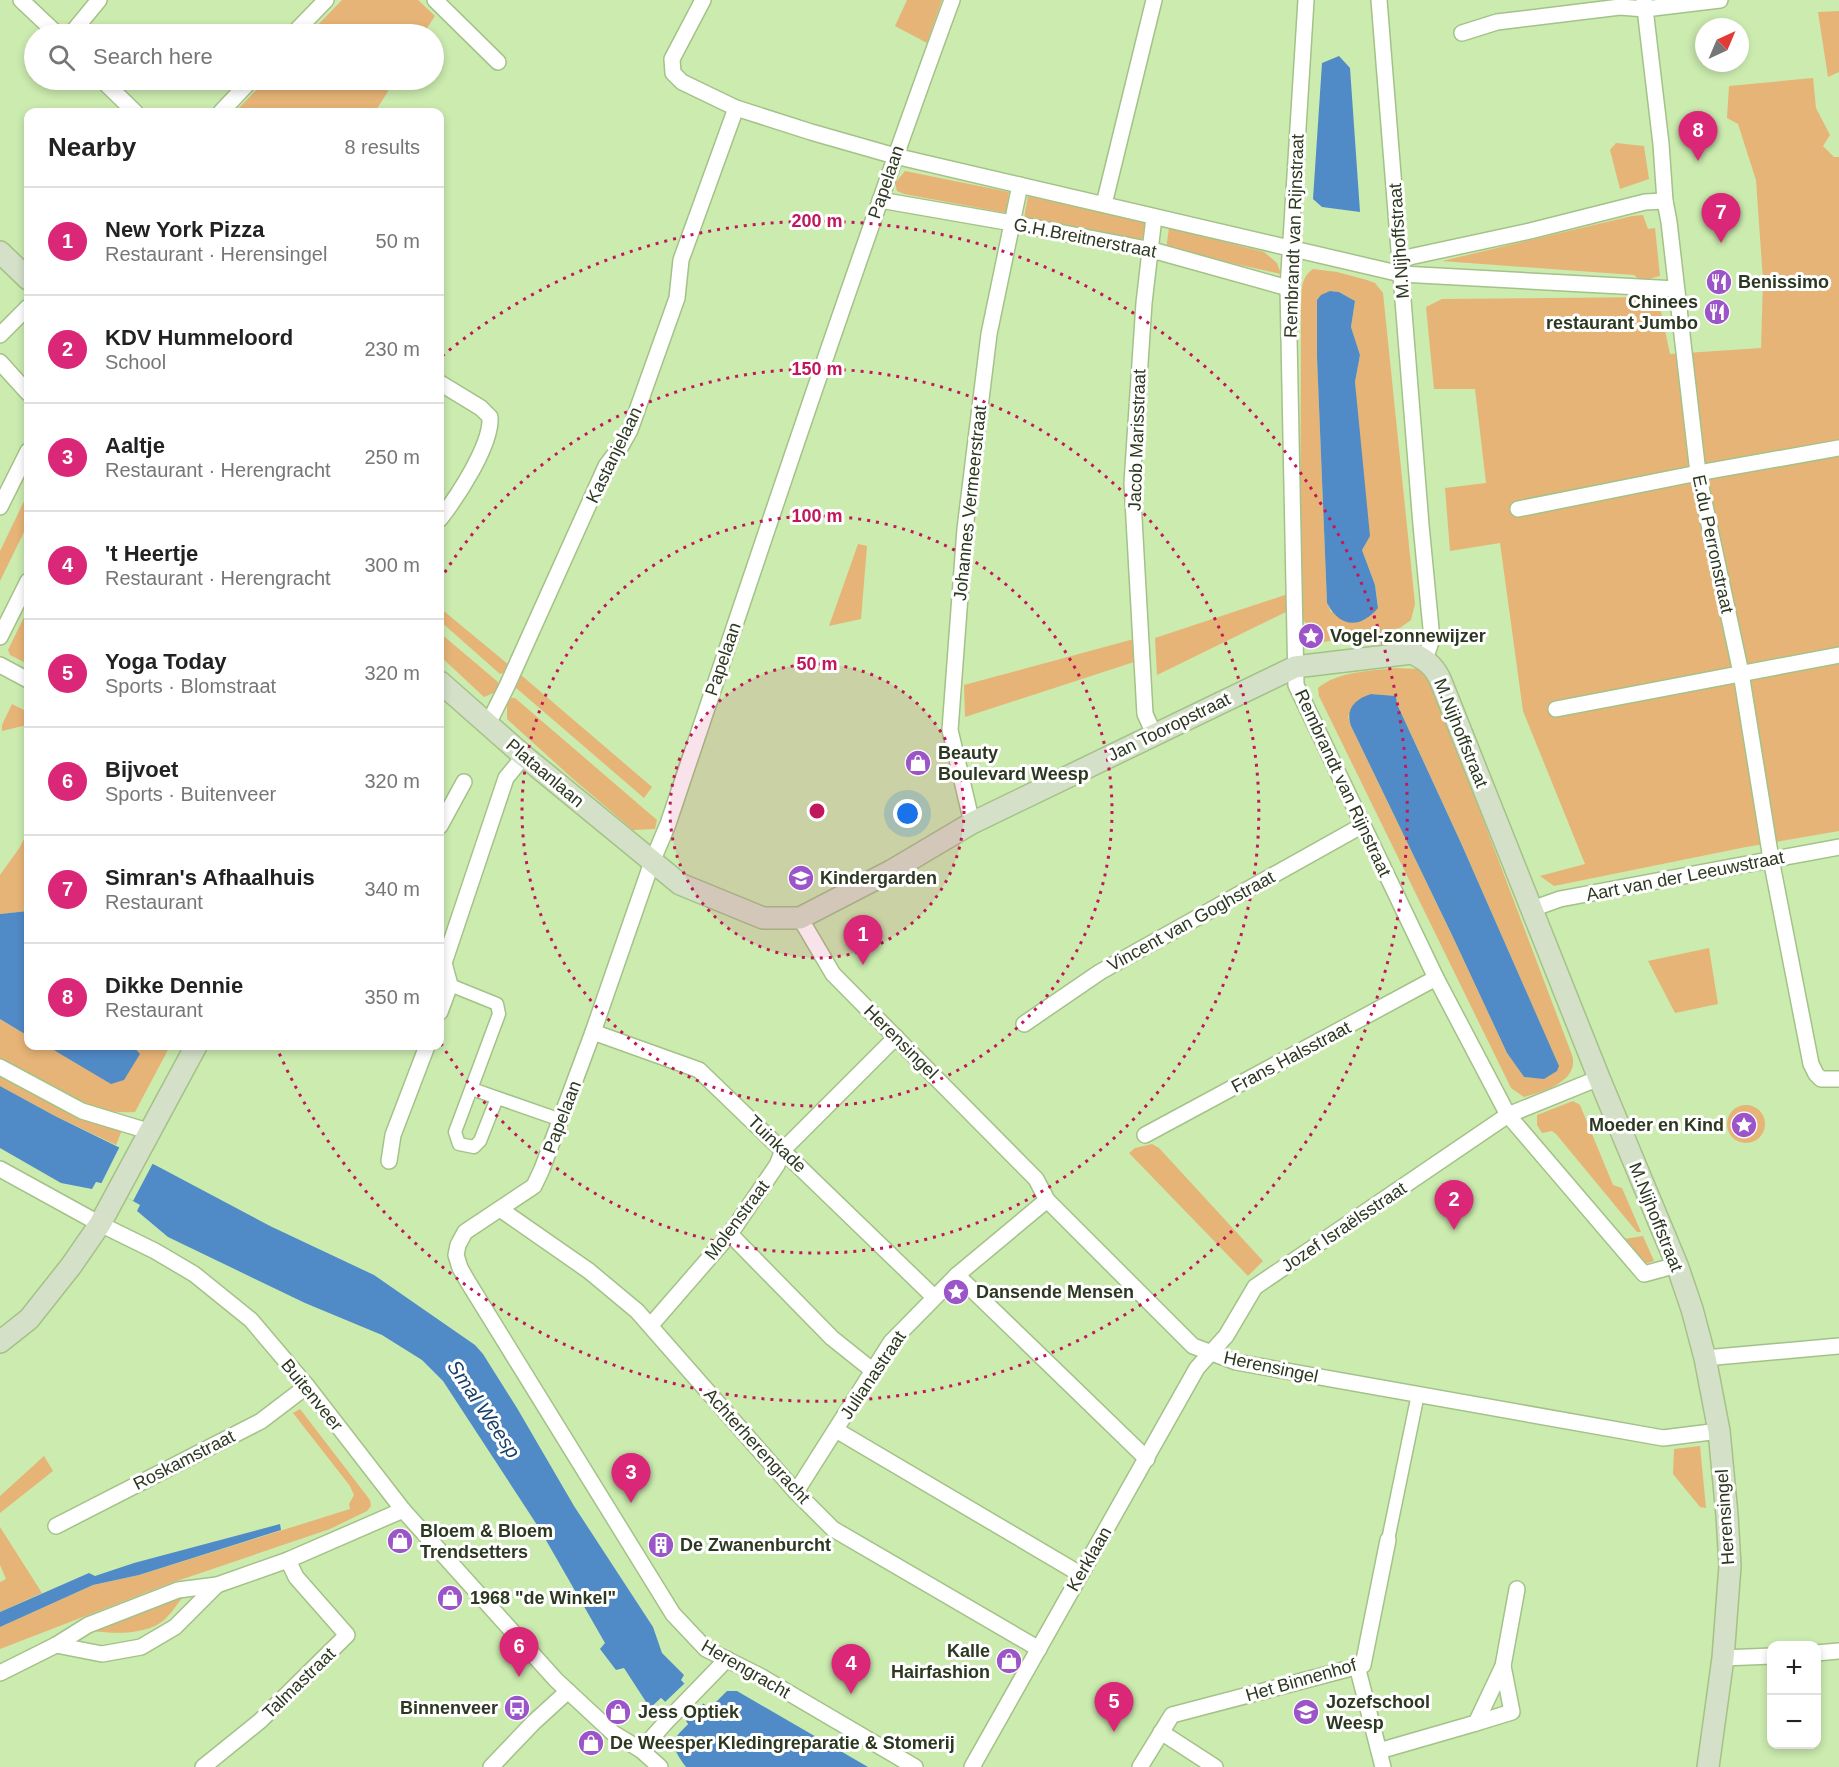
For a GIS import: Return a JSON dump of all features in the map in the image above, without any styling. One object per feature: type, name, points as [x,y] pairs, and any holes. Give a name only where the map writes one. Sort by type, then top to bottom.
[{"type":"main road","points":[[0,252],[24,275]]},
{"type":"main road","name":"Jan Tooropstraat","points":[[800,918],[891,871],[972,823],[1295,667],[1412,653],[1425,659]]},
{"type":"main road","name":"M.Nijhoffstraat","points":[[1425,659],[1434,667],[1440,679],[1599,1078],[1677,1265],[1705,1358],[1719,1431]]},
{"type":"main road","name":"Plataanlaan","points":[[444,686],[524,756],[652,862]]},
{"type":"main road","points":[[652,862],[680,884],[763,918],[800,918]]},
{"type":"main road","points":[[0,1342],[29,1320],[100,1224],[194,1050]]},
{"type":"main road","name":"Herensingel","points":[[1708,1767],[1723,1658],[1730,1566],[1728,1515],[1719,1431]]},
{"type":"street","points":[[21,0],[46,24]]},
{"type":"street","points":[[79,24],[99,0]]},
{"type":"street","points":[[303,24],[326,0]]},
{"type":"street","points":[[435,0],[498,62]]},
{"type":"street","name":"G.H.Breitnerstraat","points":[[703,0],[672,59],[673,73],[682,82],[736,108],[895,156],[1292,249],[1401,266],[1676,289]]},
{"type":"street","name":"Papelaan","points":[[468,1282],[456,1255],[465,1232],[534,1186],[561,1120],[652,862],[668,824],[895,156],[952,0]]},
{"type":"street","points":[[1104,204],[1154,0]]},
{"type":"street","name":"Rembrandt van Rijnstraat","points":[[1306,0],[1288,288],[1296,686],[1436,978],[1508,1115],[1644,1274],[1677,1265]]},
{"type":"street","name":"M.Nijhoffstraat","points":[[1379,0],[1420,525],[1432,639],[1425,659]]},
{"type":"street","points":[[1461,33],[1497,22],[1645,4],[1720,0]]},
{"type":"street","name":"E.du Perronstraat","points":[[1645,4],[1665,201],[1698,472],[1741,673],[1771,859],[1811,1064],[1821,1079],[1839,1079]]},
{"type":"street","points":[[112,90],[131,108]]},
{"type":"street","points":[[225,108],[242,90]]},
{"type":"street","name":"Kastanjelaan","points":[[488,724],[606,466],[630,430],[677,298],[681,260],[736,108]]},
{"type":"street","name":"Johannes Vermeerstraat","points":[[972,823],[950,730],[966,519],[988,334],[1020,184]]},
{"type":"street","name":"G.H.Breitnerstraat","points":[[880,201],[1152,250],[1288,288]]},
{"type":"street","points":[[1401,266],[1645,202],[1665,201]]},
{"type":"street","name":"Jacob Marisstraat","points":[[1154,217],[1152,250],[1144,303],[1132,483],[1145,714],[1154,734]]},
{"type":"street","points":[[0,335],[24,311]]},
{"type":"street","points":[[0,362],[24,389]]},
{"type":"street","points":[[444,385],[481,408],[490,417],[490,425],[478,461],[444,513]]},
{"type":"street","points":[[1518,509],[1698,472],[1839,448]]},
{"type":"street","points":[[0,507],[24,459]]},
{"type":"street","points":[[0,637],[24,589]]},
{"type":"street","points":[[1556,709],[1839,655]]},
{"type":"street","points":[[0,665],[24,678]]},
{"type":"street","points":[[444,957],[506,778],[524,756]]},
{"type":"street","points":[[444,819],[464,782]]},
{"type":"street","name":"Vincent van Goghstraat","points":[[1024,1024],[1100,972],[1364,825]]},
{"type":"street","name":"Aart van der Leeuwstraat","points":[[1532,909],[1560,899],[1839,847]]},
{"type":"street","name":"Herensingel","points":[[800,918],[833,974],[1036,1179],[1047,1200],[1193,1346],[1236,1362],[1663,1438],[1719,1431]]},
{"type":"street","points":[[444,968],[450,985],[444,1001]]},
{"type":"street","name":"Frans Halsstraat","points":[[1145,1135],[1436,978]]},
{"type":"street","points":[[450,985],[497,1004],[499,1014],[455,1132],[459,1144],[474,1147],[480,1141],[497,1098]]},
{"type":"street","name":"Tuinkade","points":[[593,1032],[699,1070],[934,1297]]},
{"type":"street","name":"Molenstraat","points":[[651,1325],[730,1234],[777,1165],[783,1150],[896,1036]]},
{"type":"street","points":[[389,1161],[393,1135],[425,1050]]},
{"type":"street","points":[[0,1066],[82,1111],[147,1139]]},
{"type":"street","name":"Jozef Israëlsstraat","points":[[1211,1354],[1226,1336],[1255,1287],[1508,1115],[1599,1078]]},
{"type":"street","points":[[472,1089],[561,1120]]},
{"type":"street","name":"Buitenveer","points":[[0,1169],[194,1274],[252,1320],[307,1386],[403,1510],[556,1680],[568,1690]]},
{"type":"street","name":"Julianastraat","points":[[796,1492],[891,1342],[957,1275],[1047,1200]]},
{"type":"street","name":"Achterherengracht","points":[[500,1209],[589,1271],[637,1311],[796,1492],[833,1528],[1039,1649]]},
{"type":"street","points":[[730,1234],[832,1338],[872,1370]]},
{"type":"street","points":[[957,1275],[1147,1459]]},
{"type":"street","name":"Herengracht","points":[[468,1282],[673,1614],[706,1649],[915,1767]]},
{"type":"street","points":[[1705,1358],[1839,1346]]},
{"type":"street","name":"Kerklaan","points":[[972,1767],[1197,1368],[1211,1354]]},
{"type":"street","name":"Roskamstraat","points":[[56,1526],[261,1421],[307,1386]]},
{"type":"street","points":[[1388,1540],[1418,1394]]},
{"type":"street","points":[[836,1430],[1080,1574]]},
{"type":"street","points":[[0,1673],[56,1645],[88,1625],[178,1590],[217,1585],[288,1560],[403,1510]]},
{"type":"street","name":"Het Binnenhof","points":[[1140,1767],[1172,1715],[1363,1665],[1388,1540]]},
{"type":"street","name":"Talmastraat","points":[[203,1767],[260,1721],[347,1635],[296,1577],[288,1560]]},
{"type":"street","points":[[56,1645],[102,1654],[141,1647],[175,1628],[217,1585]]},
{"type":"street","points":[[1476,1723],[1503,1666],[1517,1589]]},
{"type":"street","points":[[1821,1653],[1839,1651]]},
{"type":"street","points":[[1723,1658],[1767,1656]]},
{"type":"street","points":[[641,1750],[727,1659]]},
{"type":"street","points":[[1357,1666],[1383,1767]]},
{"type":"street","points":[[1379,1751],[1512,1712],[1503,1666]]},
{"type":"street","points":[[491,1767],[568,1690],[613,1733],[641,1750],[660,1767]]},
{"type":"street","points":[[1161,1732],[1215,1767]]},
{"type":"shaded area","points":[[342,0],[418,0],[435,16],[430,24],[319,24]]},
{"type":"shaded area","points":[[907,0],[942,0],[927,43],[895,26]]},
{"type":"shaded area","points":[[1839,11],[1839,72],[1828,77],[1818,12]]},
{"type":"shaded area","points":[[1813,78],[1816,108],[1830,135],[1823,146],[1834,157],[1839,157],[1839,831],[1746,847],[1554,886],[1540,876],[1585,864],[1523,711],[1500,543],[1450,551],[1445,488],[1486,483],[1475,389],[1434,389],[1426,307],[1442,299],[1658,297],[1670,354],[1761,348],[1763,280],[1756,180],[1738,124],[1727,118],[1729,86]]},
{"type":"shaded area","points":[[256,90],[389,90],[378,108],[239,108]]},
{"type":"shaded area","points":[[1616,143],[1644,146],[1649,179],[1620,189],[1610,150]]},
{"type":"shaded area","points":[[905,171],[1009,192],[1006,213],[904,194],[897,191],[895,183]]},
{"type":"shaded area","points":[[1028,196],[1145,222],[1143,238],[1137,241],[1024,218]]},
{"type":"shaded area","points":[[1643,215],[1648,229],[1655,228],[1660,276],[1641,281],[1634,275],[1442,261],[1632,216]]},
{"type":"shaded area","points":[[1169,228],[1264,252],[1277,263],[1281,274],[1166,249]]},
{"type":"shaded area","points":[[1313,269],[1337,272],[1367,280],[1375,283],[1383,293],[1415,604],[1411,620],[1400,628],[1324,642],[1300,617],[1301,306],[1302,285]],"holes":[[[1330,291],[1339,292],[1355,301],[1351,327],[1360,355],[1355,382],[1362,550],[1375,585],[1378,607],[1331,612],[1327,603],[1317,357],[1317,300]]]},
{"type":"shaded area","points":[[24,501],[24,532],[0,581],[0,551]]},
{"type":"shaded area","points":[[858,544],[867,546],[861,619],[829,626]]},
{"type":"shaded area","points":[[1288,594],[1288,611],[1157,675],[1155,638]]},
{"type":"shaded area","points":[[444,611],[509,665],[506,672],[500,674],[444,625]]},
{"type":"shaded area","points":[[24,617],[24,662],[10,655],[8,650]]},
{"type":"shaded area","points":[[444,636],[498,682],[499,687],[496,692],[484,697],[444,660]]},
{"type":"shaded area","points":[[1134,639],[1134,662],[965,717],[964,685]]},
{"type":"shaded area","points":[[1396,668],[1420,669],[1429,676],[1572,1055],[1571,1072],[1558,1084],[1541,1092],[1524,1097],[1511,1088],[1319,696],[1318,688],[1335,678]],"holes":[[[1371,694],[1396,696],[1397,704],[1556,1059],[1535,1078],[1524,1077],[1507,1053],[1351,726],[1348,716]]]},
{"type":"shaded area","points":[[521,675],[652,787],[644,798],[515,687]]},
{"type":"shaded area","points":[[511,698],[515,698],[657,820],[655,829],[633,830],[507,719],[507,703]]},
{"type":"shaded area","points":[[12,704],[24,710],[24,726],[2,731],[2,725]]},
{"type":"shaded area","points":[[24,839],[24,911],[0,914],[0,875]]},
{"type":"shaded area","points":[[1709,948],[1718,1004],[1675,1013],[1648,961]]},
{"type":"shaded area","points":[[0,1019],[24,1034],[24,1050],[54,1050],[71,1059],[139,1055],[136,1050],[168,1050],[135,1112],[117,1112],[82,1104],[0,1061]]},
{"type":"shaded area","points":[[0,1072],[122,1130],[116,1145],[55,1116],[0,1086]]},
{"type":"shaded area","points":[[1573,1101],[1580,1105],[1613,1185],[1622,1188],[1641,1232],[1637,1232],[1556,1134],[1552,1131],[1542,1133],[1537,1125],[1537,1115]]},
{"type":"shaded area","points":[[1746,1105],[1753,1106],[1759,1111],[1764,1117],[1764,1131],[1759,1137],[1753,1142],[1746,1143],[1739,1142],[1733,1137],[1728,1131],[1727,1124],[1728,1117],[1733,1111],[1739,1106]]},
{"type":"shaded area","points":[[1152,1144],[1159,1148],[1263,1261],[1248,1276],[1129,1153],[1135,1148]]},
{"type":"shaded area","points":[[1643,1236],[1654,1261],[1644,1264],[1624,1239]]},
{"type":"shaded area","points":[[300,1409],[370,1500],[371,1506],[367,1511],[330,1529],[171,1583],[0,1649],[0,1627],[93,1585],[139,1575],[350,1509],[349,1504],[354,1495],[350,1486],[293,1413]]},
{"type":"shaded area","points":[[1700,1446],[1706,1508],[1700,1507],[1673,1474],[1674,1449]]},
{"type":"shaded area","points":[[44,1456],[53,1471],[0,1513],[0,1496]]},
{"type":"shaded area","points":[[0,1527],[42,1593],[0,1612],[0,1582],[6,1579],[0,1565]]},
{"type":"shaded area","points":[[183,1597],[172,1612],[157,1625],[139,1631],[120,1633],[93,1631]]},
{"type":"water","points":[[1339,56],[1350,68],[1360,212],[1322,207],[1313,199],[1322,63]]},
{"type":"water","points":[[1330,291],[1339,292],[1355,301],[1351,327],[1360,355],[1355,382],[1370,536],[1362,550],[1375,585],[1378,608],[1364,620],[1351,623],[1338,617],[1327,603],[1317,357],[1317,300],[1321,295]]},
{"type":"water","points":[[1371,694],[1396,696],[1397,704],[1559,1066],[1557,1071],[1544,1079],[1524,1077],[1507,1053],[1351,726],[1350,710],[1356,702]]},
{"type":"water","points":[[24,911],[24,1034],[0,1019],[0,914]]},
{"type":"water","points":[[54,1050],[136,1050],[140,1054],[124,1080],[111,1084]]},
{"type":"water","name":"Smal Weesp","points":[[0,1086],[270,1226],[374,1275],[475,1345],[517,1408],[574,1506],[653,1627],[662,1653],[684,1675],[681,1680],[709,1709],[727,1691],[737,1691],[868,1767],[686,1767],[677,1754],[674,1744],[678,1735],[688,1724],[661,1698],[650,1708],[624,1668],[616,1670],[600,1649],[605,1643],[539,1528],[443,1381],[422,1360],[382,1335],[305,1303],[168,1237],[137,1211],[140,1205],[101,1183],[96,1182],[92,1189],[61,1183],[0,1148]]},
{"type":"water","points":[[280,1524],[281,1530],[139,1575],[93,1585],[0,1627],[0,1612],[89,1573],[95,1576],[134,1563]]},
{"type":"pier","points":[[121,1144],[158,1163],[153,1163],[133,1201],[101,1184]]},
{"type":"pier","points":[[685,1683],[704,1703],[686,1721],[688,1724],[678,1734],[676,1732],[684,1724],[661,1702],[652,1708],[661,1698],[665,1702]]},
{"type":"place","name":"Dikke Dennie","points":[[1698,161]]},
{"type":"place","name":"Simran's Afhaalhuis","points":[[1721,243]]},
{"type":"place","name":"Benissimo","points":[[1719,282]]},
{"type":"place","name":"Chinees restaurant Jumbo","points":[[1717,312]]},
{"type":"place","name":"Vogel-zonnewijzer","points":[[1311,636]]},
{"type":"place","name":"Beauty Boulevard Weesp","points":[[918,763]]},
{"type":"place","name":"Kindergarden","points":[[801,878]]},
{"type":"place","name":"New York Pizza","points":[[863,965]]},
{"type":"place","name":"Moeder en Kind","points":[[1744,1125]]},
{"type":"place","name":"KDV Hummeloord","points":[[1454,1230]]},
{"type":"place","name":"Dansende Mensen","points":[[956,1292]]},
{"type":"place","name":"Aaltje","points":[[631,1503]]},
{"type":"place","name":"Bloem & Bloem Trendsetters","points":[[400,1541]]},
{"type":"place","name":"De Zwanenburcht","points":[[661,1545]]},
{"type":"place","name":"1968 \"de Winkel\"","points":[[450,1598]]},
{"type":"place","name":"Kalle Hairfashion","points":[[1009,1661]]},
{"type":"place","name":"Bijvoet","points":[[519,1677]]},
{"type":"place","name":"'t Heertje","points":[[851,1694]]},
{"type":"place","name":"Binnenveer","points":[[517,1708]]},
{"type":"place","name":"Jess Optiek","points":[[618,1712]]},
{"type":"place","name":"Jozefschool Weesp","points":[[1306,1712]]},
{"type":"place","name":"Yoga Today","points":[[1114,1732]]},
{"type":"place","name":"De Weesper Kledingreparatie & Stomerij","points":[[591,1743]]}]
